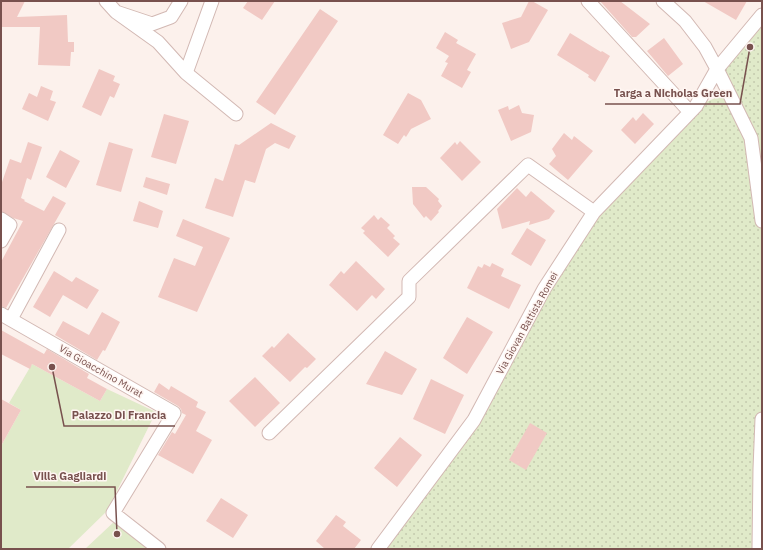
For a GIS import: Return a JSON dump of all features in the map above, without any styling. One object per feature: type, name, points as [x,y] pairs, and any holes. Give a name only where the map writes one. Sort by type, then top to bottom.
[{"type":"street","points":[[106,1],[116,12],[158,42],[186,73],[236,114]]},
{"type":"street","points":[[116,12],[152,24],[171,17],[181,1]]},
{"type":"street","points":[[186,73],[212,1]]},
{"type":"street","points":[[588,1],[690,112]]},
{"type":"street","points":[[663,1],[686,21],[705,47],[751,138],[762,221]]},
{"type":"street","name":"Via Giovan Battista Romei","points":[[378,549],[474,420],[544,289],[594,212],[696,106],[717,69],[762,14]]},
{"type":"street","points":[[268,433],[409,297],[409,281],[528,165],[594,212]]},
{"type":"street","points":[[1,219],[10,225],[1,241]]},
{"type":"street","points":[[6,317],[59,230]]},
{"type":"street","name":"Via Gioacchino Murat","points":[[6,317],[174,413],[113,513],[160,549]]},
{"type":"street","points":[[759,549],[762,419]]},
{"type":"green space","points":[[762,15],[762,549],[378,549],[474,420],[594,212],[696,106],[728,93],[717,69]]},
{"type":"green space","points":[[32,364],[100,401],[107,389],[156,412],[107,511],[68,549],[1,549],[1,446],[21,410],[9,403]]},
{"type":"green space","points":[[116,520],[152,549],[85,549]]},
{"type":"building","points":[[1,1],[25,1],[17,17],[67,15],[68,42],[74,42],[74,52],[71,52],[70,66],[38,65],[40,27],[1,27]]},
{"type":"building","points":[[248,1],[275,1],[262,20],[243,8]]},
{"type":"building","points":[[529,1],[532,1],[548,10],[529,42],[511,49],[502,23],[521,17]]},
{"type":"building","points":[[600,1],[620,1],[650,24],[636,37],[632,37]]},
{"type":"building","points":[[703,1],[747,1],[736,20]]},
{"type":"building","points":[[320,9],[338,21],[275,115],[256,102]]},
{"type":"building","points":[[445,32],[458,40],[456,43],[476,54],[467,70],[471,72],[462,88],[441,76],[448,63],[445,62],[449,56],[436,48]]},
{"type":"building","points":[[570,33],[610,56],[595,82],[588,77],[589,75],[557,55]]},
{"type":"building","points":[[664,38],[683,64],[668,76],[647,51]]},
{"type":"building","points":[[99,69],[115,76],[113,81],[120,84],[114,98],[110,96],[101,116],[82,107]]},
{"type":"building","points":[[41,86],[53,91],[50,100],[56,102],[48,121],[22,109],[29,93],[37,97]]},
{"type":"building","points":[[408,93],[421,100],[431,119],[411,129],[406,137],[404,135],[398,144],[383,135]]},
{"type":"building","points":[[519,105],[522,113],[534,115],[531,132],[511,141],[498,110],[508,106],[509,110]]},
{"type":"building","points":[[643,113],[654,124],[635,144],[621,130],[633,117],[636,121]]},
{"type":"building","points":[[164,114],[189,121],[176,164],[151,157]]},
{"type":"building","points":[[271,123],[296,136],[289,149],[275,143],[266,149],[255,183],[245,180],[233,217],[205,208],[215,178],[223,181],[235,144],[239,145]]},
{"type":"building","points":[[564,133],[572,140],[574,136],[593,151],[568,180],[549,164],[556,156],[552,149]]},
{"type":"building","points":[[460,141],[481,162],[462,181],[440,158],[455,142],[457,145]]},
{"type":"building","points":[[28,142],[42,147],[31,180],[27,178],[21,198],[44,211],[53,196],[66,203],[6,308],[1,306],[1,262],[23,221],[13,218],[1,211],[1,185],[10,159],[21,163]]},
{"type":"building","points":[[109,142],[133,149],[121,192],[96,185]]},
{"type":"building","points":[[60,150],[80,161],[66,188],[46,177]]},
{"type":"building","points":[[146,177],[170,184],[167,195],[143,187]]},
{"type":"building","points":[[412,187],[426,187],[439,199],[438,201],[442,206],[431,221],[426,216],[424,218],[413,204]]},
{"type":"building","points":[[517,188],[526,197],[531,191],[555,211],[549,219],[529,225],[530,221],[502,229],[497,209]]},
{"type":"building","points":[[139,201],[163,211],[158,228],[133,221]]},
{"type":"building","points":[[374,215],[378,220],[381,217],[390,225],[387,228],[395,236],[393,238],[400,244],[388,257],[363,233],[365,231],[361,228]]},
{"type":"building","points":[[183,219],[230,238],[197,312],[158,297],[174,258],[195,266],[203,247],[176,236]]},
{"type":"building","points":[[527,228],[546,240],[531,266],[511,254]]},
{"type":"building","points":[[356,261],[385,289],[376,299],[372,295],[357,311],[329,285],[341,271],[344,274]]},
{"type":"building","points":[[492,263],[504,269],[501,276],[521,285],[509,309],[467,288],[478,266],[482,268],[484,264],[490,267]]},
{"type":"building","points":[[54,271],[72,282],[76,277],[99,290],[87,309],[63,295],[50,317],[33,307]]},
{"type":"building","points":[[102,312],[120,322],[105,351],[103,350],[97,360],[55,335],[63,321],[89,335]]},
{"type":"building","points":[[467,317],[493,332],[467,374],[443,358]]},
{"type":"building","points":[[1,330],[44,354],[47,349],[89,374],[87,378],[107,389],[100,401],[32,364],[30,369],[1,354]]},
{"type":"building","points":[[288,333],[316,359],[307,368],[305,367],[290,382],[262,356],[272,346],[274,348]]},
{"type":"building","points":[[385,351],[417,369],[402,395],[366,384]]},
{"type":"building","points":[[255,377],[280,403],[255,427],[229,401]]},
{"type":"building","points":[[431,379],[464,395],[445,434],[413,419]]},
{"type":"building","points":[[159,383],[169,390],[171,386],[198,402],[196,407],[206,412],[196,431],[212,440],[193,474],[158,455],[172,432],[175,434],[186,415],[182,413],[178,406],[154,392]]},
{"type":"building","points":[[1,399],[21,410],[1,446]]},
{"type":"building","points":[[530,423],[547,433],[526,470],[509,460]]},
{"type":"building","points":[[400,437],[422,455],[397,487],[374,468]]},
{"type":"building","points":[[221,498],[248,515],[233,538],[206,521]]},
{"type":"building","points":[[336,515],[346,522],[343,526],[361,540],[354,549],[325,549],[316,541]]},
{"type":"place","name":"Targa a Nicholas Green","points":[[750,47]]},
{"type":"place","name":"Palazzo Di Francia","points":[[52,367]]},
{"type":"place","name":"Villa Gagliardi","points":[[117,534]]}]
